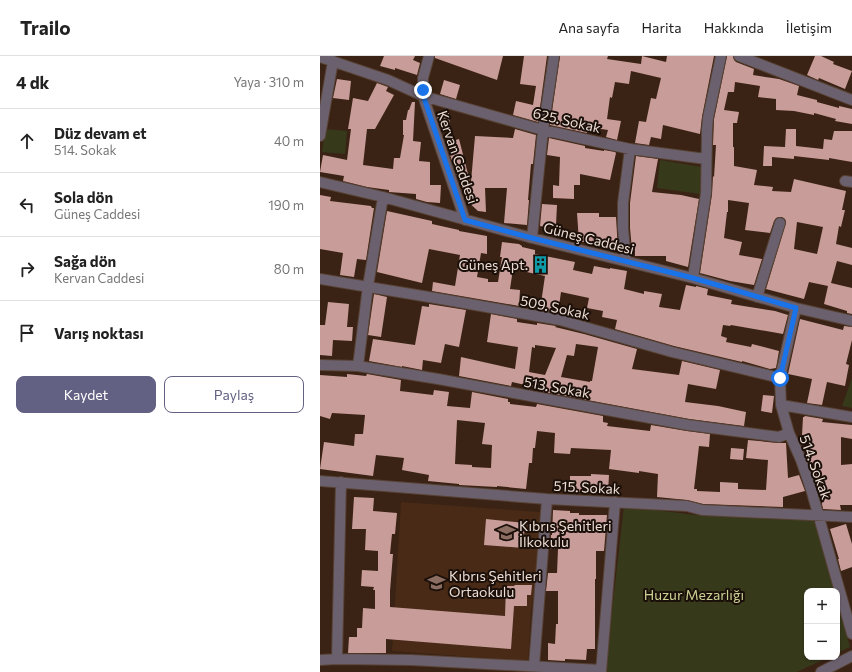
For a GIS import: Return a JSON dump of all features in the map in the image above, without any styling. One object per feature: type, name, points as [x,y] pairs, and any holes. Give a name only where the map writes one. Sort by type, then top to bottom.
[{"type":"street","name":"Kervan Caddesi","points":[[429,56],[423,78],[423,96],[465,220]]},
{"type":"street","points":[[532,238],[543,130],[554,56]]},
{"type":"street","points":[[693,278],[706,193],[708,118],[721,56]]},
{"type":"street","points":[[739,56],[852,100]]},
{"type":"street","name":"625. Sokak","points":[[320,57],[388,80],[423,96],[543,130],[630,149],[706,159]]},
{"type":"street","points":[[320,136],[333,61]]},
{"type":"street","points":[[626,261],[623,228],[623,203],[630,149]]},
{"type":"street","name":"Güneş Caddesi","points":[[320,182],[383,197],[532,238],[693,278],[796,308],[852,321]]},
{"type":"street","points":[[358,366],[368,286],[383,197]]},
{"type":"street","points":[[758,297],[780,223]]},
{"type":"street","name":"509. Sokak","points":[[320,279],[560,320],[672,352],[780,378]]},
{"type":"street","name":"514. Sokak","points":[[796,308],[780,378],[781,405],[789,433],[801,460],[819,516],[852,634]]},
{"type":"street","name":"513. Sokak","points":[[320,365],[358,366],[438,379],[688,425],[779,437],[789,433]]},
{"type":"street","points":[[781,405],[852,417]]},
{"type":"street","name":"515. Sokak","points":[[320,481],[547,499],[687,506],[702,510],[852,517]]},
{"type":"street","points":[[337,659],[341,482]]},
{"type":"street","points":[[534,666],[547,499]]},
{"type":"street","points":[[320,660],[411,660],[601,671],[615,502]]},
{"type":"street","points":[[821,672],[852,656]]},
{"type":"shaded area","name":"Kıbrıs Şehitleri Ortaokulu","points":[[401,502],[540,512],[528,661],[392,651]]},
{"type":"green space","points":[[325,129],[347,131],[345,154],[322,152]]},
{"type":"green space","points":[[660,160],[702,167],[700,194],[657,188]]},
{"type":"green space","points":[[852,378],[852,408],[842,406]]},
{"type":"green space","name":"Huzur Mezarlığı","points":[[624,506],[695,515],[814,520],[833,588],[804,588],[804,660],[823,660],[797,672],[605,672]]},
{"type":"green space","points":[[840,612],[850,647],[840,652]]},
{"type":"building","points":[[384,56],[415,56],[413,60],[420,63],[417,75],[395,68],[395,70],[380,66]]},
{"type":"building","points":[[435,56],[503,56],[497,80],[435,58]]},
{"type":"building","points":[[524,56],[547,56],[538,122],[513,115],[516,101],[533,105],[536,86],[520,84]]},
{"type":"building","points":[[560,56],[608,56],[607,59],[641,64],[642,56],[666,62],[667,56],[714,56],[700,134],[663,125],[661,139],[651,137],[649,145],[635,143],[639,121],[646,122],[651,98],[656,99],[661,78],[631,71],[629,84],[615,82],[612,98],[610,97],[607,119],[621,121],[617,140],[606,137],[608,130],[588,127],[587,133],[550,125]]},
{"type":"building","points":[[727,56],[733,56],[736,62],[754,69],[753,75],[779,79],[799,86],[797,95],[839,108],[839,106],[852,109],[852,124],[835,121],[836,119],[814,113],[814,115],[794,111],[776,110],[776,99],[758,97],[760,86],[735,82],[734,92],[728,92],[724,110],[739,112],[737,123],[733,123],[734,166],[757,170],[754,185],[773,187],[772,191],[791,192],[794,179],[846,191],[842,210],[845,210],[841,227],[839,226],[836,244],[852,248],[852,265],[837,261],[831,283],[852,288],[852,314],[824,304],[828,286],[809,282],[804,299],[766,289],[786,222],[782,217],[776,218],[770,233],[745,230],[749,203],[728,200],[728,212],[724,238],[742,242],[739,255],[762,259],[754,285],[730,281],[700,273],[712,194],[713,176],[714,177],[716,145],[713,145],[714,119]],"holes":[[[797,222],[823,227],[817,254],[794,249]]]},
{"type":"building","points":[[815,56],[821,56],[834,62],[833,64],[852,71],[845,89],[819,78],[818,80],[807,75]]},
{"type":"building","points":[[337,79],[351,81],[349,100],[333,98]]},
{"type":"building","points":[[444,80],[460,85],[456,99],[440,94]]},
{"type":"building","points":[[377,83],[388,87],[386,91],[394,95],[375,129],[367,129],[363,165],[393,169],[394,158],[400,158],[404,135],[403,120],[406,120],[408,110],[412,102],[415,102],[413,141],[421,142],[419,161],[430,162],[430,185],[441,185],[440,203],[416,199],[416,194],[389,192],[389,190],[367,187],[343,181],[344,176],[320,172],[323,155],[347,160],[351,129],[348,129],[353,98],[368,101]]},
{"type":"building","points":[[449,113],[450,126],[440,125],[436,114]]},
{"type":"building","points":[[515,129],[536,135],[533,164],[531,164],[527,225],[504,223],[507,188],[485,188],[486,212],[478,211],[466,200],[466,194],[470,193],[475,136],[513,138]]},
{"type":"building","points":[[786,129],[796,129],[796,146],[823,149],[824,139],[832,140],[834,131],[852,131],[852,162],[829,158],[829,160],[794,156],[794,159],[772,157],[772,166],[763,166],[764,146],[785,147]]},
{"type":"building","points":[[549,138],[585,146],[585,148],[615,152],[610,180],[580,174],[580,185],[574,185],[574,199],[553,198],[553,185],[559,186],[560,157],[547,155]]},
{"type":"building","points":[[459,139],[470,182],[459,181],[446,143]]},
{"type":"building","points":[[636,156],[658,159],[652,192],[681,195],[699,199],[688,267],[666,261],[666,256],[635,256],[635,250],[632,250],[630,203]]},
{"type":"building","points":[[320,195],[331,197],[330,201],[371,206],[374,208],[366,260],[357,259],[354,277],[340,275],[343,253],[320,249]]},
{"type":"building","points":[[542,204],[557,205],[556,225],[547,224],[546,227],[540,226]]},
{"type":"building","points":[[387,211],[432,221],[432,224],[459,231],[487,236],[487,254],[481,253],[477,277],[488,279],[488,282],[498,282],[502,257],[500,257],[502,242],[519,244],[522,247],[535,250],[535,254],[575,262],[573,270],[592,274],[594,266],[627,271],[624,289],[644,294],[644,291],[662,294],[659,307],[680,310],[686,285],[708,289],[707,295],[732,300],[731,304],[775,311],[788,315],[783,334],[723,325],[721,336],[727,338],[726,342],[751,347],[752,344],[779,351],[776,368],[770,369],[742,361],[674,346],[615,329],[617,320],[602,317],[603,311],[587,308],[589,298],[561,292],[558,313],[540,310],[545,276],[513,269],[510,289],[520,290],[519,306],[432,291],[433,282],[455,286],[460,255],[429,249],[422,283],[377,272]]},
{"type":"building","points":[[577,213],[599,213],[599,217],[616,217],[618,250],[602,249],[602,242],[579,242]]},
{"type":"building","points":[[374,294],[387,297],[381,337],[368,335]]},
{"type":"building","points":[[328,302],[349,304],[347,327],[353,327],[352,341],[333,340],[332,356],[320,355],[320,325],[325,325]]},
{"type":"building","points":[[429,304],[466,310],[459,347],[445,344],[441,363],[423,360],[422,370],[369,361],[373,339],[415,345],[422,306],[429,307]]},
{"type":"building","points":[[491,314],[517,319],[517,322],[556,326],[555,327],[637,349],[632,369],[679,375],[682,361],[720,370],[716,389],[688,384],[685,402],[718,406],[746,412],[744,426],[689,419],[539,391],[539,388],[512,382],[511,386],[459,376],[461,357],[515,369],[518,347],[487,342]],"holes":[[[576,344],[598,347],[592,381],[590,382],[561,377],[567,355],[574,356]],[[535,345],[556,348],[545,375],[529,372],[532,347],[535,348]]]},
{"type":"building","points":[[800,319],[843,330],[844,326],[852,327],[852,340],[846,364],[849,365],[845,386],[827,382],[822,405],[807,403],[812,379],[788,374]]},
{"type":"building","points":[[347,374],[366,376],[367,374],[401,380],[400,391],[433,395],[434,390],[449,392],[447,406],[470,408],[472,392],[508,399],[510,404],[536,407],[537,404],[603,416],[603,422],[608,423],[607,426],[650,431],[651,425],[710,434],[709,447],[699,446],[694,489],[697,489],[697,491],[720,492],[720,482],[738,483],[738,489],[766,490],[768,460],[746,458],[748,440],[786,443],[788,478],[799,475],[805,491],[783,497],[783,507],[703,504],[687,500],[657,497],[658,474],[609,469],[611,450],[571,448],[570,454],[554,453],[555,433],[537,431],[535,448],[533,448],[532,463],[529,463],[526,489],[497,486],[459,485],[428,481],[429,475],[402,470],[404,458],[376,455],[373,476],[320,469],[324,442],[354,446],[355,434],[363,434],[365,415],[332,413],[330,419],[320,416],[320,375],[347,377]],"holes":[[[457,420],[485,423],[482,444],[492,445],[491,468],[455,464]]]},
{"type":"building","points":[[763,395],[774,396],[772,413],[761,411]]},
{"type":"building","points":[[803,417],[823,419],[822,422],[852,425],[852,439],[841,437],[841,465],[852,464],[852,505],[840,505],[841,510],[823,509],[822,494],[819,494],[810,465],[809,436],[802,435]]},
{"type":"building","points":[[731,448],[744,449],[743,460],[730,459]]},
{"type":"building","points":[[591,474],[609,475],[608,493],[570,492],[570,476],[591,476]]},
{"type":"building","points":[[354,497],[374,498],[373,511],[397,513],[395,534],[392,534],[390,554],[393,554],[390,607],[505,616],[506,586],[532,585],[531,595],[527,595],[527,606],[514,606],[511,649],[386,639],[386,653],[348,653],[349,637],[357,637],[357,628],[362,628],[363,608],[375,609],[374,587],[361,586],[362,570],[378,571],[378,551],[365,550],[366,529],[352,529]]},
{"type":"building","points":[[553,510],[570,511],[570,513],[579,513],[579,515],[607,515],[604,551],[596,551],[595,649],[587,649],[586,660],[548,660],[548,643],[555,644],[556,624],[558,624],[558,591],[546,591],[548,573],[557,573],[558,549],[550,549]]},
{"type":"building","points":[[486,519],[525,523],[523,548],[484,545]]},
{"type":"building","points":[[846,524],[852,544],[852,567],[841,571],[830,529]]},
{"type":"place","name":"Güneş Apt.","points":[[541,264]]},
{"type":"place","name":"Kıbrıs Şehitleri İlkokulu","points":[[506,533]]},
{"type":"place","name":"Kıbrıs Şehitleri Ortaokulu","points":[[436,583]]},
{"type":"route","points":[[423,90],[423,96],[465,220],[693,278],[796,308],[780,378]]}]
